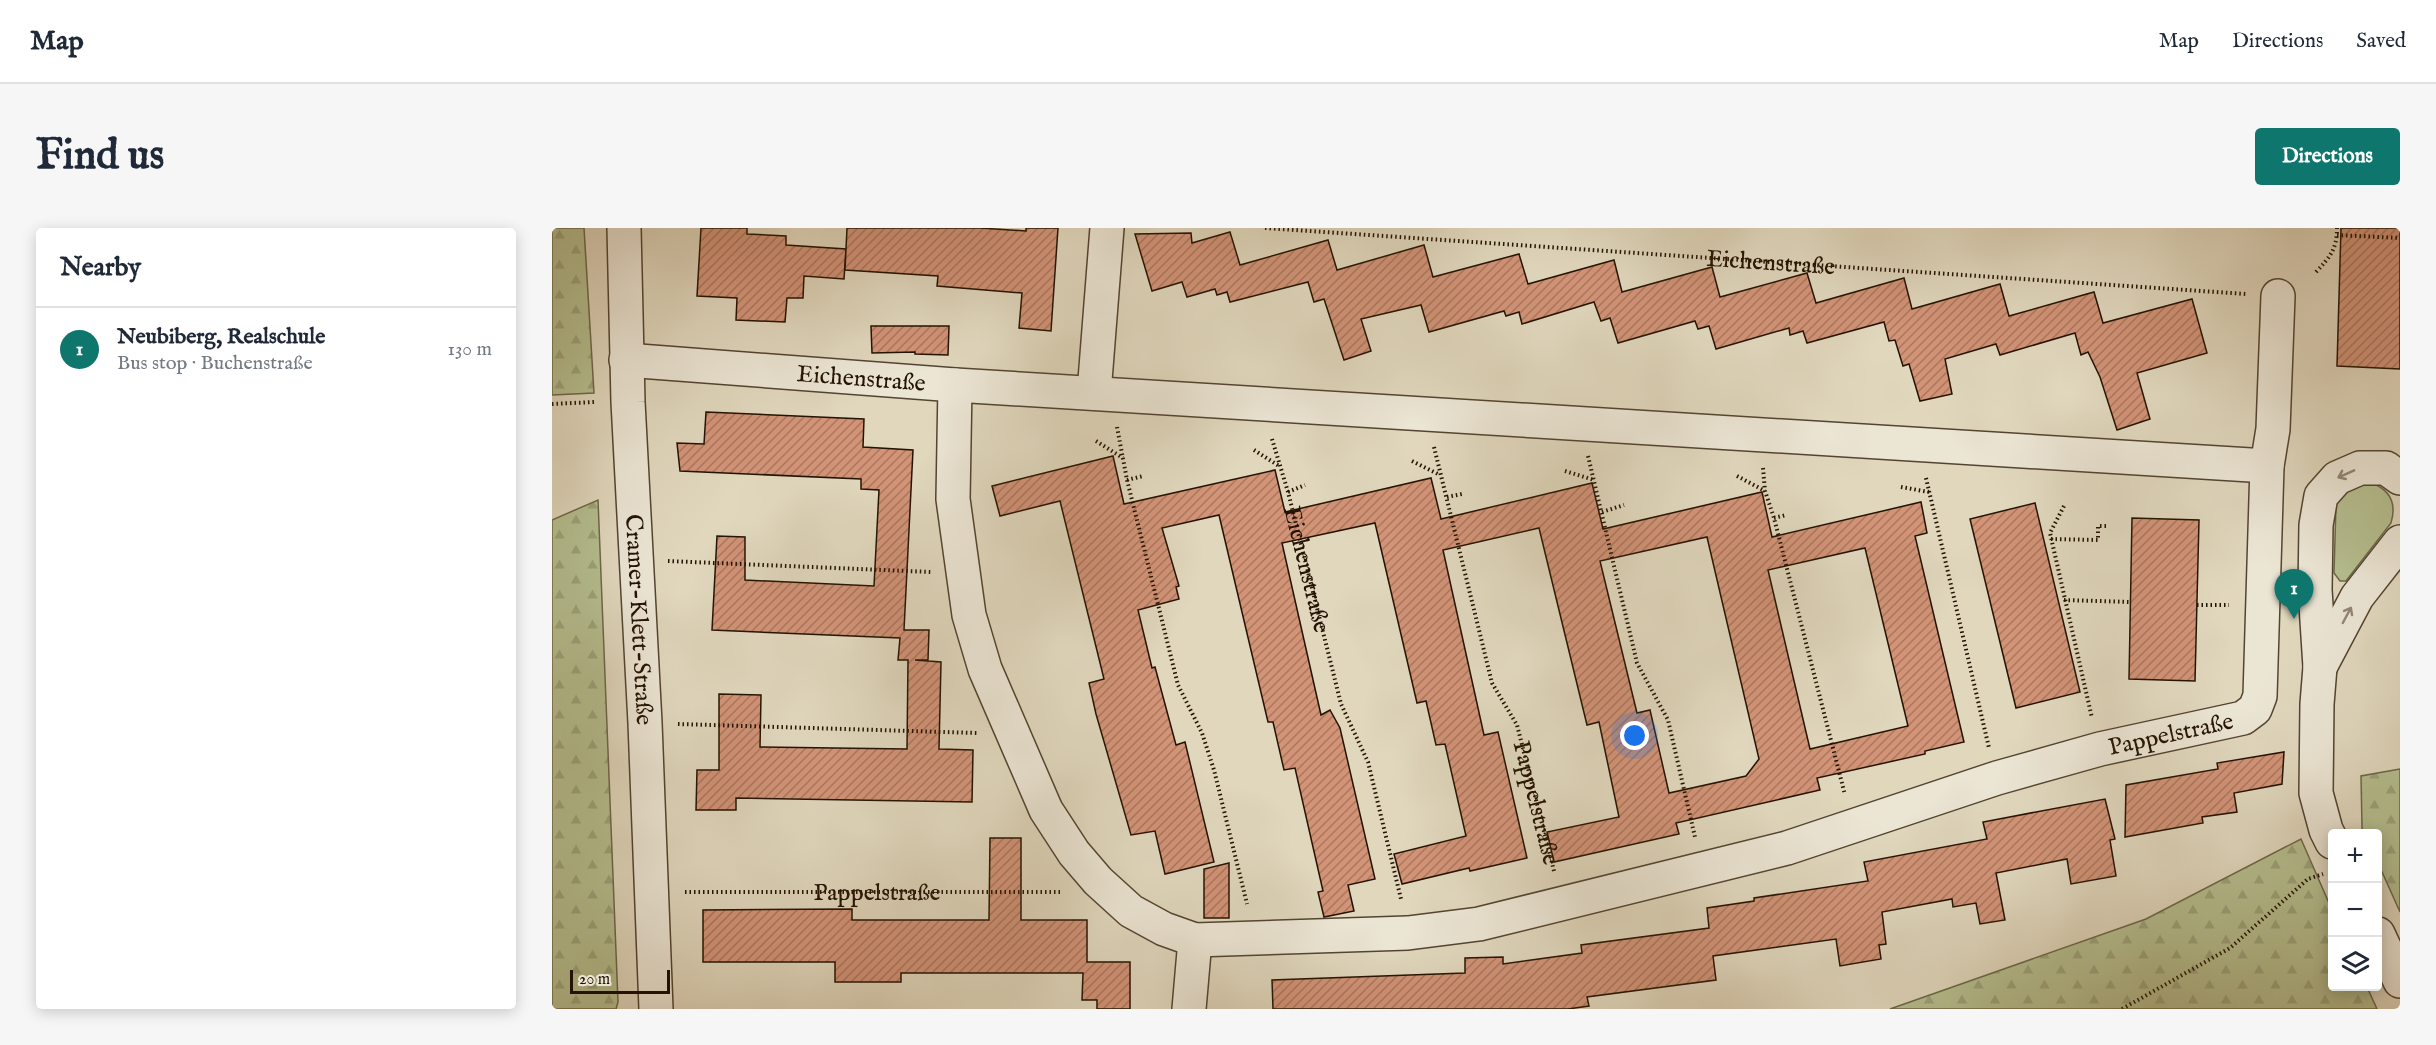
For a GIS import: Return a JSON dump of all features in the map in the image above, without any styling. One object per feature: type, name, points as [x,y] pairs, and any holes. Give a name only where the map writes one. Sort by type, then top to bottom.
[{"type":"street","name":"Cramer-Klett-Straße","points":[[624,228],[626,360],[645,723],[656,1009]]},
{"type":"street","points":[[1102,393],[1107,228]]},
{"type":"street","name":"Pappelstraße","points":[[955,385],[953,499],[969,615],[985,669],[1046,810],[1074,853],[1098,881],[1131,911],[1164,929],[1195,940],[1408,933],[1479,924],[1704,870],[1787,848],[1997,778],[2100,749],[2243,718],[2255,709],[2260,696],[2267,466],[2273,429],[2278,296]]},
{"type":"street","name":"Eichenstraße","points":[[626,360],[955,385],[2267,466]]},
{"type":"street","points":[[2328,834],[2316,793],[2317,704],[2320,667],[2315,590],[2316,525],[2321,496],[2337,478],[2360,468],[2386,468],[2400,478]]},
{"type":"street","points":[[2320,667],[2357,597],[2400,542]]},
{"type":"street","points":[[2379,937],[2400,981]]},
{"type":"street","points":[[1189,1009],[1195,940]]},
{"type":"path","name":"Eichenstraße","points":[[1265,228],[2278,296]]},
{"type":"path","points":[[2316,272],[2336,246],[2337,228]]},
{"type":"path","points":[[2337,235],[2400,238]]},
{"type":"path","points":[[1102,393],[1124,459],[1127,480],[1178,686],[1202,733],[1214,770],[1249,911],[1252,939]]},
{"type":"path","points":[[552,404],[594,402]]},
{"type":"path","name":"Eichenstraße","points":[[1262,404],[1288,492],[1341,704],[1368,762],[1408,933]]},
{"type":"path","points":[[1427,414],[1447,497],[1462,494]]},
{"type":"path","points":[[1580,423],[1637,663],[1668,720],[1704,870]]},
{"type":"path","points":[[1759,434],[1765,491],[1774,518],[1852,826]]},
{"type":"path","points":[[1096,441],[1124,459]]},
{"type":"path","points":[[1919,444],[1961,633],[1997,778]]},
{"type":"path","points":[[1254,450],[1280,466]]},
{"type":"path","points":[[1412,461],[1440,475]]},
{"type":"path","points":[[1565,471],[1594,480]]},
{"type":"path","points":[[1127,480],[1143,476]]},
{"type":"path","points":[[1737,476],[1765,491]]},
{"type":"path","points":[[1288,492],[1305,485]]},
{"type":"path","points":[[1901,488],[1929,492]]},
{"type":"path","name":"Pappelstraße","points":[[1447,497],[1492,683],[1517,725],[1562,904]]},
{"type":"path","points":[[1602,512],[1624,505]]},
{"type":"path","points":[[2064,506],[2049,533],[2100,749]]},
{"type":"path","points":[[1774,518],[1786,515]]},
{"type":"path","points":[[2051,539],[2098,540],[2098,526],[2109,526]]},
{"type":"path","points":[[636,562],[686,561],[962,572]]},
{"type":"path","points":[[2064,600],[2131,602]]},
{"type":"path","points":[[645,723],[1013,733]]},
{"type":"path","points":[[2122,1009],[2230,948],[2307,879],[2328,872]]},
{"type":"path","name":"Pappelstraße","points":[[652,894],[695,891],[1084,892],[1098,881]]},
{"type":"green space","points":[[552,228],[584,228],[594,393],[552,395]]},
{"type":"green space","points":[[2369,482],[2382,489],[2390,498],[2393,509],[2391,523],[2346,581],[2340,581],[2334,573],[2336,505],[2346,492]]},
{"type":"green space","points":[[598,500],[618,1002],[616,1009],[552,1009],[552,520]]},
{"type":"green space","points":[[2400,769],[2400,912],[2382,872],[2382,829],[2362,828],[2361,776]]},
{"type":"green space","points":[[2301,839],[2328,901],[2328,991],[2369,991],[2377,1009],[1890,1009],[2146,919]]},
{"type":"building","points":[[701,228],[747,228],[747,234],[786,236],[786,245],[846,249],[844,279],[804,276],[803,298],[787,298],[785,322],[736,320],[737,298],[697,296]]},
{"type":"building","points":[[847,228],[980,228],[1026,231],[1026,228],[1058,228],[1051,331],[1019,328],[1022,293],[937,286],[938,276],[845,270]]},
{"type":"building","points":[[2341,228],[2400,228],[2400,369],[2337,366]]},
{"type":"building","points":[[1230,232],[1240,265],[1328,240],[1337,270],[1424,245],[1433,277],[1519,254],[1528,284],[1614,260],[1622,292],[1712,267],[1720,297],[1807,273],[1816,303],[1904,278],[1912,309],[2000,284],[2009,316],[2094,292],[2103,323],[2192,299],[2207,353],[2137,373],[2150,419],[2117,430],[2100,377],[2088,352],[2081,355],[2075,333],[2000,355],[1996,344],[1945,359],[1952,394],[1920,401],[1909,364],[1903,366],[1895,340],[1889,341],[1884,322],[1807,343],[1803,331],[1790,335],[1789,328],[1716,349],[1709,326],[1698,329],[1695,321],[1618,343],[1610,318],[1601,321],[1594,302],[1522,324],[1519,312],[1506,316],[1504,311],[1429,332],[1421,305],[1361,319],[1371,351],[1344,360],[1324,299],[1314,302],[1308,282],[1230,302],[1227,292],[1217,295],[1215,289],[1187,297],[1182,282],[1152,291],[1135,234],[1191,233],[1192,243]]},
{"type":"building","points":[[871,326],[949,326],[948,355],[915,354],[915,352],[872,353]]},
{"type":"building","points":[[706,412],[864,419],[863,447],[913,450],[904,630],[929,630],[928,660],[915,660],[941,662],[939,749],[973,750],[972,802],[736,798],[736,810],[696,810],[697,770],[719,770],[719,694],[761,695],[760,747],[907,749],[908,660],[898,660],[900,638],[712,630],[717,536],[745,537],[745,580],[874,586],[879,490],[861,489],[861,479],[680,471],[677,443],[704,444]]},
{"type":"building","points":[[1113,456],[1124,504],[1275,470],[1285,512],[1431,478],[1441,519],[1592,483],[1603,529],[1762,492],[1772,537],[1921,502],[1927,533],[1915,536],[1964,742],[1925,751],[1925,754],[1817,778],[1820,790],[1676,823],[1679,834],[1554,862],[1547,832],[1619,817],[1599,722],[1587,725],[1539,528],[1443,550],[1484,735],[1498,732],[1527,858],[1470,871],[1469,868],[1402,884],[1394,854],[1466,836],[1445,744],[1436,745],[1426,701],[1417,703],[1375,523],[1282,543],[1321,715],[1330,710],[1340,728],[1375,879],[1348,885],[1354,911],[1324,917],[1318,892],[1323,891],[1295,768],[1284,770],[1273,722],[1268,722],[1219,515],[1162,528],[1179,586],[1176,587],[1179,599],[1138,610],[1152,668],[1155,667],[1176,745],[1185,742],[1214,862],[1165,874],[1155,831],[1131,835],[1096,714],[1089,683],[1104,679],[1060,501],[1000,516],[992,486]],"holes":[[[1707,537],[1759,759],[1746,776],[1669,793],[1650,710],[1637,713],[1600,561]],[[1865,548],[1908,726],[1810,749],[1768,570]]]},
{"type":"building","points":[[2035,503],[2080,692],[2016,708],[1970,519]]},
{"type":"building","points":[[2132,518],[2199,520],[2195,681],[2129,679]]},
{"type":"building","points":[[2284,752],[2282,784],[2234,793],[2237,812],[2202,817],[2203,823],[2125,837],[2126,785],[2218,769],[2217,763]]},
{"type":"building","points":[[2105,799],[2115,839],[2110,840],[2116,876],[2071,884],[2067,859],[1996,873],[2005,920],[1980,924],[1976,903],[1953,907],[1952,899],[1882,912],[1886,944],[1879,945],[1881,959],[1840,966],[1836,939],[1713,956],[1716,980],[1587,997],[1589,1006],[1568,1009],[1273,1009],[1272,980],[1465,973],[1465,958],[1503,957],[1503,964],[1582,953],[1581,945],[1709,928],[1707,908],[1754,901],[1754,898],[1868,881],[1864,862],[1987,839],[1983,822]]},
{"type":"building","points":[[990,838],[1021,838],[1021,920],[1087,920],[1087,962],[1130,962],[1130,1009],[1097,1009],[1097,1000],[1082,1000],[1083,973],[901,973],[901,982],[835,982],[835,962],[703,962],[703,910],[852,909],[852,920],[989,920]]},
{"type":"building","points":[[1229,863],[1229,918],[1204,918],[1204,869]]},
{"type":"place","name":"Neubiberg, Realschule","points":[[2294,619]]}]
